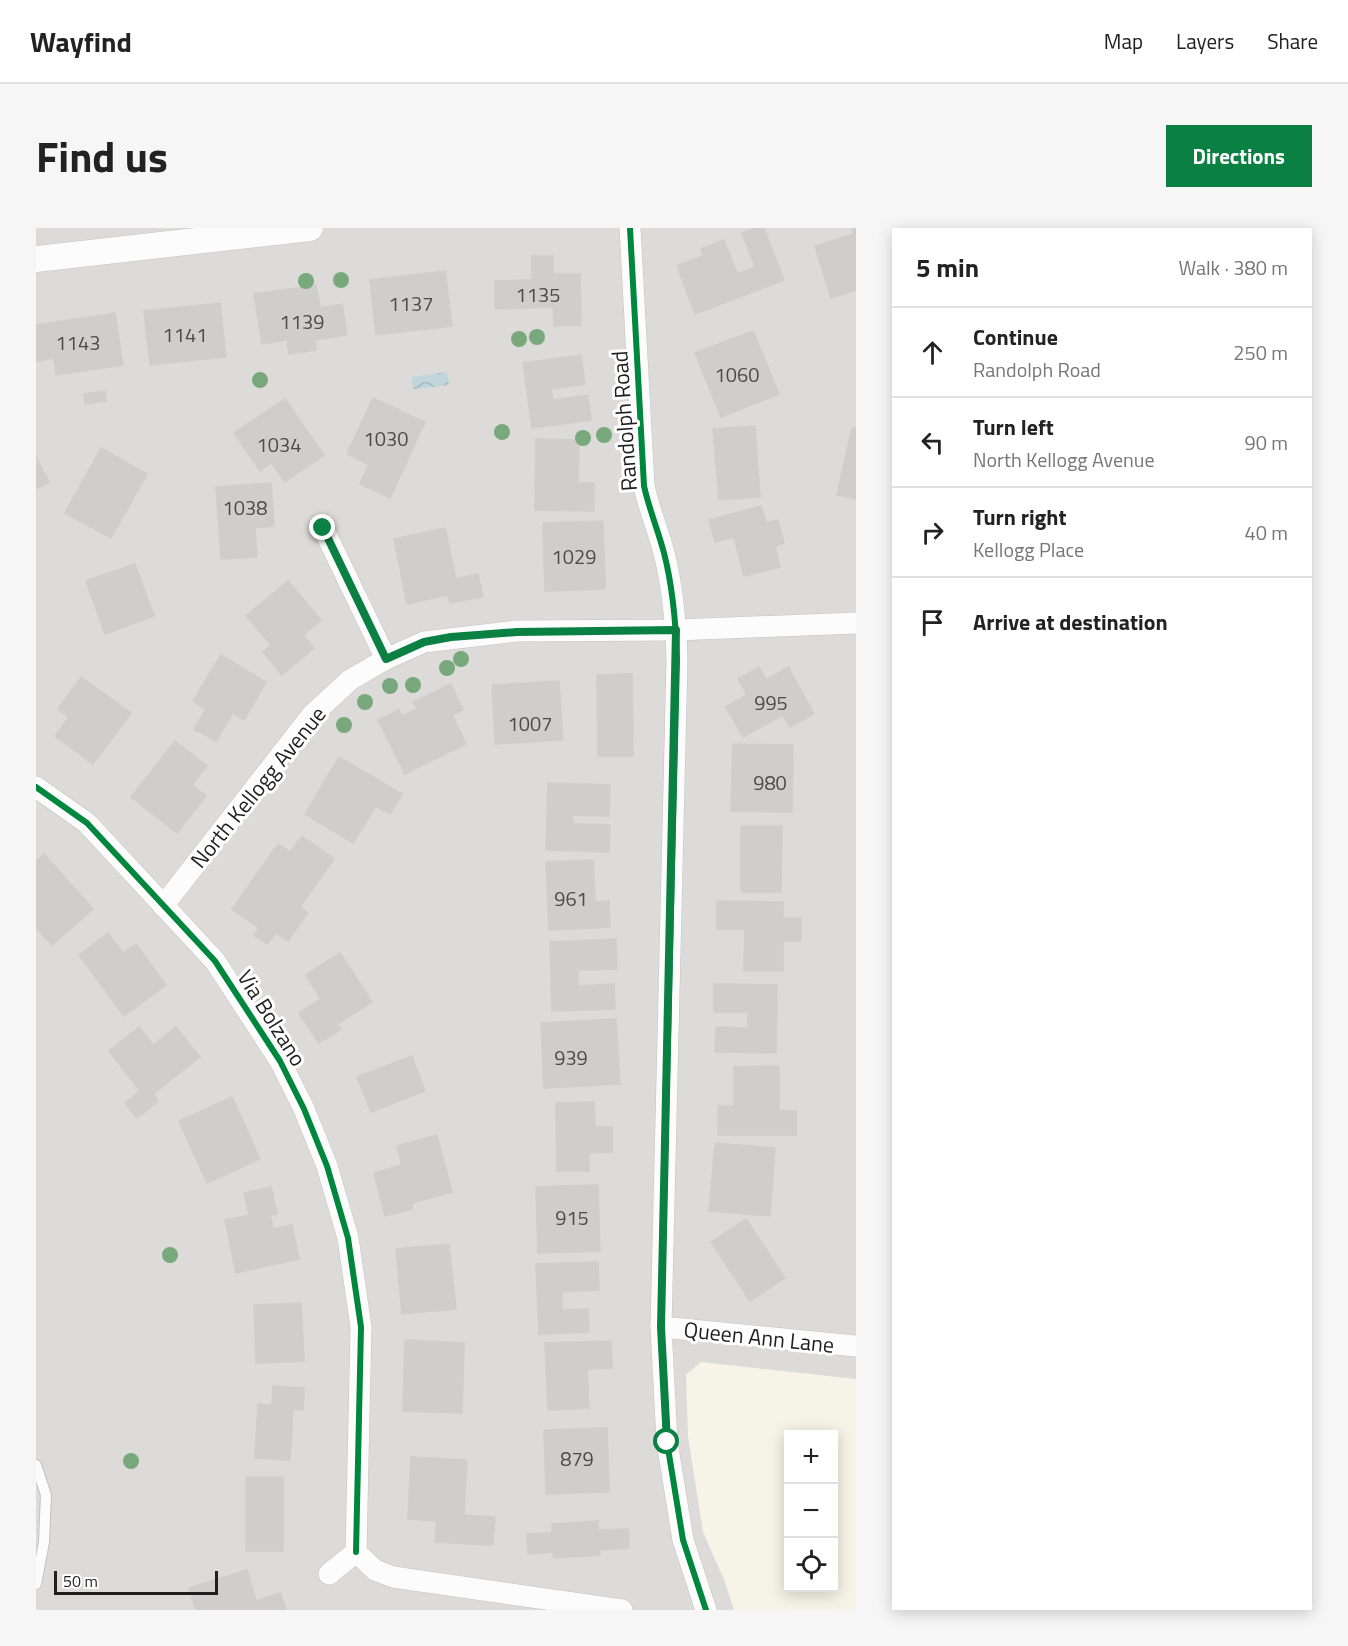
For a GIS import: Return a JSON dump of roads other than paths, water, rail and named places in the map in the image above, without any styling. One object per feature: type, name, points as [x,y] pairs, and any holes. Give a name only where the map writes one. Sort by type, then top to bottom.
[{"type":"street","points":[[36,259],[310,228]]},
{"type":"street","name":"Randolph Road","points":[[630,228],[644,486],[650,516],[663,551],[674,599],[676,630],[661,1327],[667,1442],[683,1540],[706,1610]]},
{"type":"street","points":[[323,528],[386,659]]},
{"type":"street","name":"North Kellogg Avenue","points":[[163,906],[312,715],[350,680],[386,659],[424,642],[451,637],[517,632],[676,630],[856,623]]},
{"type":"street","name":"Via Bolzano","points":[[36,787],[87,823],[215,961],[280,1060],[327,1166],[348,1238],[361,1328],[356,1551]]},
{"type":"street","name":"Queen Ann Lane","points":[[661,1327],[856,1346]]},
{"type":"street","points":[[329,1574],[356,1551],[375,1570],[393,1577],[622,1610]]},
{"type":"lane","points":[[36,1465],[46,1495],[44,1542],[36,1584]]},
{"type":"water","points":[[447,372],[449,385],[413,389],[412,377]]}]
